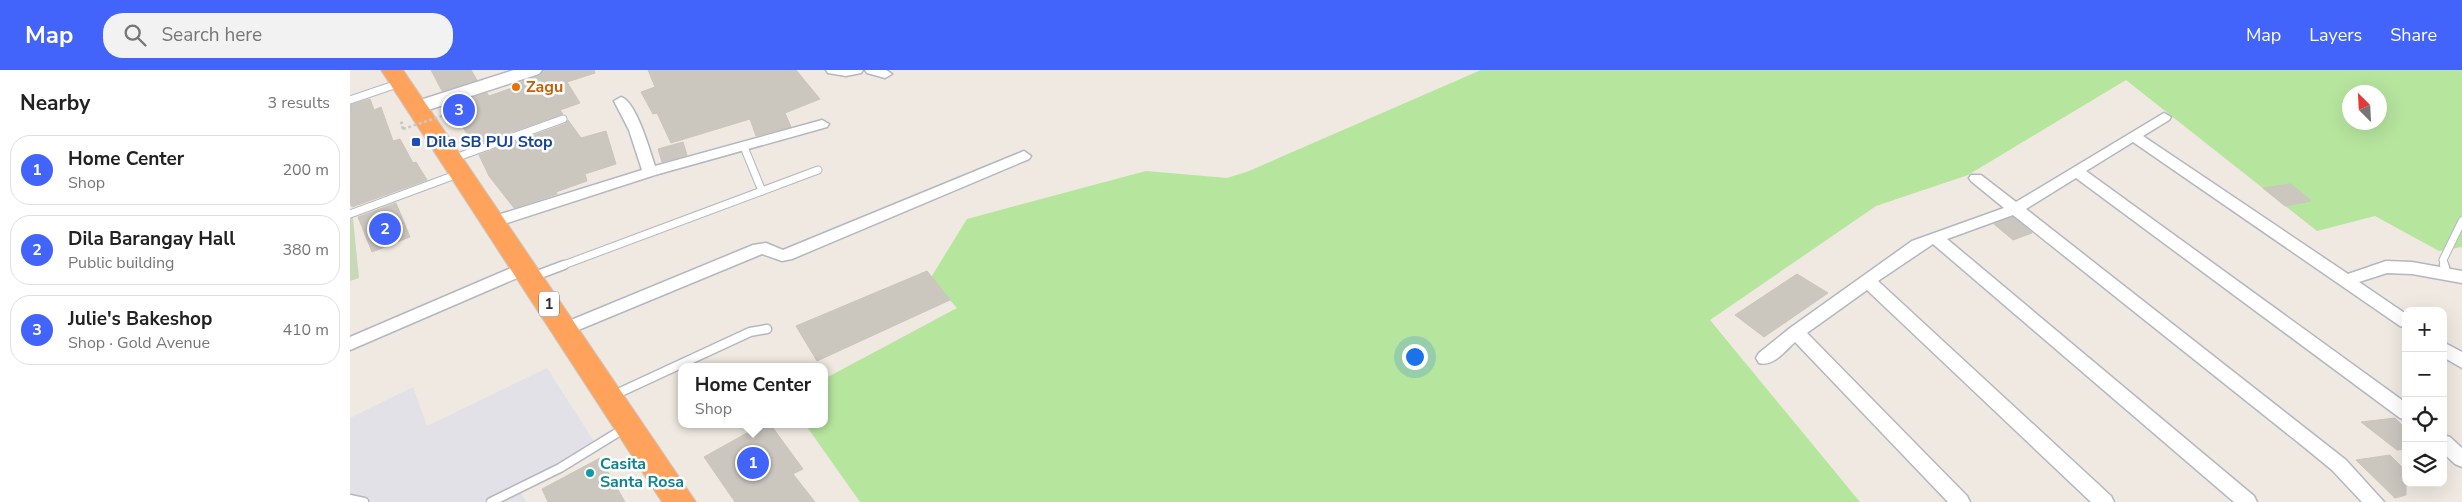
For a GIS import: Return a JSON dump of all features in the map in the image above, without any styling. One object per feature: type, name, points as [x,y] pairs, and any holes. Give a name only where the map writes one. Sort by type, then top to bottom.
[{"type":"highway","name":"1","points":[[397,76],[411,118],[456,166],[680,502]]},
{"type":"street","points":[[411,118],[533,70]]},
{"type":"street","points":[[833,70],[846,72],[856,70]]},
{"type":"street","points":[[872,70],[885,74]]},
{"type":"street","points":[[621,101],[636,130],[650,172]]},
{"type":"street","points":[[1766,358],[1796,332],[1918,245],[1935,237],[2015,209],[2164,117]]},
{"type":"street","points":[[493,222],[650,172],[822,124]]},
{"type":"street","points":[[2133,136],[2402,319]]},
{"type":"street","points":[[565,329],[760,249],[766,248],[782,256],[786,255],[1024,156]]},
{"type":"street","points":[[2076,171],[2402,410]]},
{"type":"street","points":[[1976,178],[2311,442],[2339,465],[2374,502]]},
{"type":"street","points":[[1935,237],[2247,502]]},
{"type":"street","points":[[2346,281],[2386,267],[2412,268],[2455,275]]},
{"type":"street","points":[[350,344],[528,273]]},
{"type":"street","points":[[1868,281],[2104,502]]},
{"type":"street","points":[[1796,332],[1960,502]]},
{"type":"street","points":[[2447,351],[2462,361]]},
{"type":"street","points":[[2447,446],[2462,459]]},
{"type":"lane","points":[[350,100],[397,76]]},
{"type":"lane","points":[[350,214],[562,119]]},
{"type":"lane","points":[[744,147],[762,190]]},
{"type":"lane","points":[[528,273],[818,170]]},
{"type":"lane","points":[[2455,275],[2443,260],[2462,221]]},
{"type":"lane","points":[[683,363],[750,332],[767,329]]},
{"type":"lane","points":[[610,397],[678,365]]},
{"type":"lane","points":[[491,502],[521,489],[595,448],[628,425]]},
{"type":"lane","points":[[350,499],[364,502]]},
{"type":"path","points":[[411,118],[451,113],[453,117],[448,119],[445,113]]},
{"type":"shaded area","points":[[547,368],[599,449],[521,493],[526,502],[350,502],[350,418],[413,387],[427,426]]},
{"type":"green space","points":[[1481,70],[2462,70],[2462,247],[2439,251],[2375,216],[2317,231],[2126,80],[1968,175],[1876,206],[1710,320],[1860,502],[860,502],[808,428],[828,428],[828,377],[957,308],[930,279],[967,219],[1146,171],[1227,178],[1249,171]]},
{"type":"green space","points":[[350,209],[353,219],[359,278],[350,281]]},
{"type":"building","points":[[431,70],[471,70],[477,80],[442,91]]},
{"type":"building","points":[[544,70],[594,70],[595,73],[567,82],[580,103],[560,110],[563,114],[474,145],[449,105],[487,93],[489,96],[520,85],[519,83],[540,76]]},
{"type":"building","points":[[648,70],[796,70],[820,99],[785,113],[791,127],[756,136],[750,119],[671,143],[657,113],[653,114],[641,92],[655,87]]},
{"type":"building","points":[[370,99],[374,110],[381,107],[393,141],[400,139],[413,163],[416,162],[427,180],[352,207],[350,204],[350,105]]},
{"type":"building","points":[[568,120],[581,138],[606,131],[616,164],[585,174],[587,181],[556,192],[557,194],[514,208],[489,176],[479,155],[565,124]]},
{"type":"building","points":[[683,142],[687,155],[662,162],[658,149]]},
{"type":"building","points":[[2291,184],[2311,201],[2285,206],[2263,188]]},
{"type":"building","points":[[396,203],[410,237],[372,252],[358,217]]},
{"type":"building","points":[[2013,217],[2032,233],[2013,240],[1994,224]]},
{"type":"building","points":[[927,271],[950,300],[817,361],[796,326]]},
{"type":"building","points":[[1797,274],[1828,293],[1764,337],[1735,315]]},
{"type":"building","points":[[2395,418],[2402,425],[2402,449],[2397,450],[2361,422]]},
{"type":"building","points":[[756,428],[773,428],[803,469],[793,474],[815,502],[735,502],[704,457]]},
{"type":"building","points":[[2390,455],[2402,467],[2402,487],[2406,487],[2406,495],[2395,498],[2356,460]]},
{"type":"building","name":"Casita Santa Rosa","points":[[600,458],[625,502],[548,502],[542,489]]},
{"type":"place","name":"Zagu","points":[[516,87]]},
{"type":"place","name":"Julie's Bakeshop","points":[[459,110]]},
{"type":"place","name":"Dila SB PUJ Stop","points":[[416,142]]},
{"type":"place","name":"Dila Barangay Hall","points":[[385,229]]},
{"type":"place","name":"Home Center","points":[[753,463]]},
{"type":"place","name":"Casita Santa Rosa","points":[[590,473]]}]
